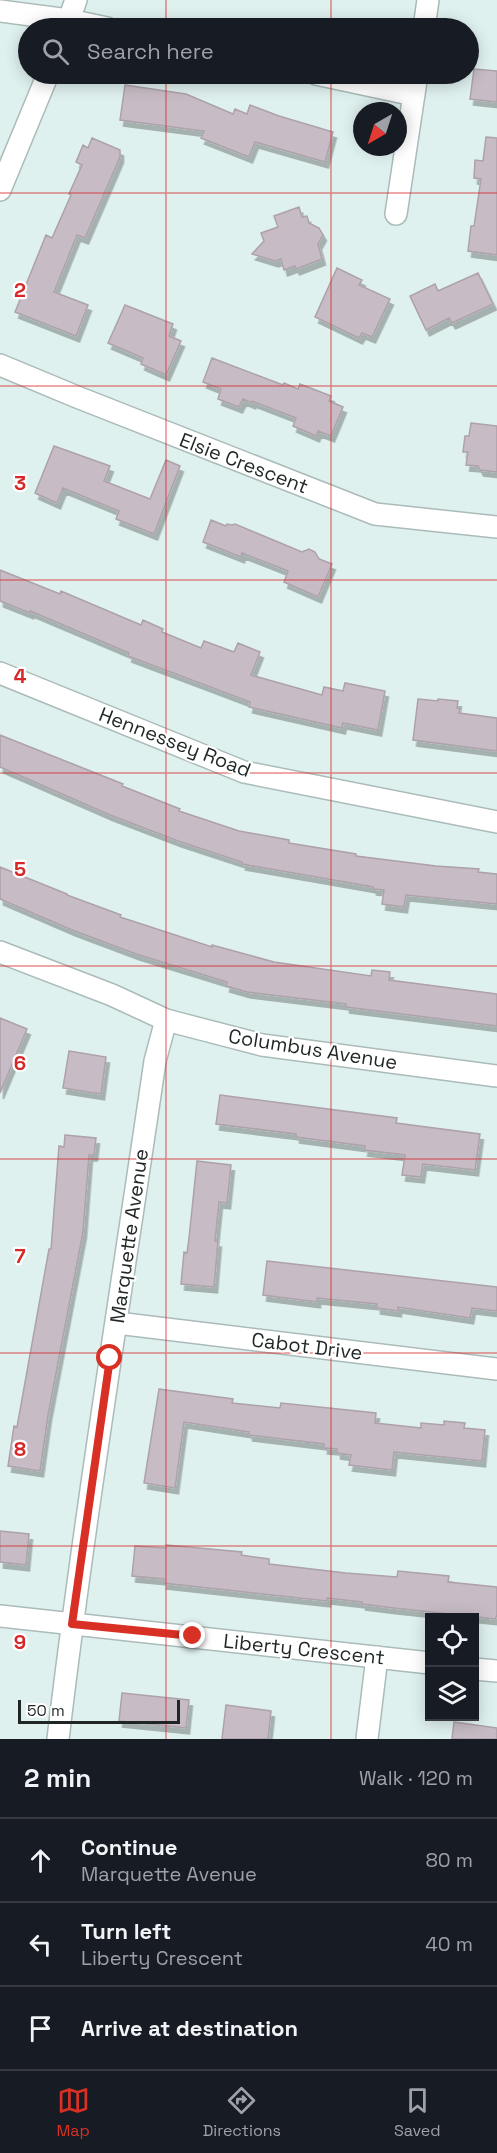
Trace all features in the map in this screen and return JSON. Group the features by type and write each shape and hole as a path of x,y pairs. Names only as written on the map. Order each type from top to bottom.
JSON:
{"street":[{"path":"69,18 76,0"},
{"path":"425,18 428,0"},
{"path":"0,11 36,18"},
{"path":"0,190 44,84"},
{"path":"363,84 414,95"},
{"path":"396,214 416,84"},
{"name":"Elsie Crescent","path":"0,365 375,514 497,527"},
{"name":"Hennessey Road","path":"0,673 243,772 497,822"},
{"name":"Columbus Avenue","path":"0,952 112,995 166,1020 262,1045 497,1076"},
{"name":"Marquette Avenue","path":"58,1739 110,1358 155,1061 166,1020"},
{"name":"Cabot Drive","path":"117,1323 497,1369"},
{"name":"Liberty Crescent","path":"0,1616 425,1663"},
{"path":"367,1739 377,1657"},
{"path":"479,1669 497,1671"}],"building":[{"path":"479,69 497,71 497,102 470,99 472,84 479,84"},
{"path":"125,85 186,94 233,114 235,109 247,114 250,105 333,132 325,162 255,142 249,157 201,138 204,131 120,120"},
{"path":"486,137 497,138 497,255 468,251 481,179 474,178 475,160 483,161"},
{"path":"92,138 120,150 120,157 85,238 77,235 54,292 88,305 76,336 15,312 46,235 52,238 71,195 69,194 82,165 76,162 83,145 88,148"},
{"path":"299,207 302,217 307,216 309,223 319,228 323,235 318,244 322,259 296,269 295,266 284,270 281,259 275,261 252,254 264,241 261,233 278,227 274,216"},
{"path":"337,268 362,280 359,285 390,299 372,337 362,333 359,338 315,317"},
{"path":"478,273 493,304 452,323 449,318 426,330 410,296 435,284 438,291"},
{"path":"125,305 173,324 169,336 181,341 166,375 141,364 143,358 108,343"},
{"path":"212,358 283,385 284,383 298,389 300,384 331,396 329,401 343,407 331,436 318,431 316,436 293,426 296,418 252,401 252,403 243,399 239,407 218,399 221,389 203,382"},
{"path":"471,423 497,426 497,472 466,465 468,452 463,452 465,436 469,436"},
{"path":"54,446 110,466 104,481 150,499 166,460 180,466 154,534 116,519 119,511 63,488 57,503 35,493"},
{"path":"211,520 226,526 235,524 302,552 309,549 315,552 319,559 332,564 318,597 284,582 288,571 242,553 241,557 203,542"},
{"path":"0,570 60,594 61,591 141,625 143,620 163,629 162,632 201,648 204,641 234,652 238,643 260,652 251,675 322,695 324,687 343,691 345,683 385,691 378,730 343,723 342,728 249,707 250,702 128,656 129,653 30,611 30,613 0,601"},
{"path":"418,699 458,701 459,713 497,718 497,751 413,740"},
{"path":"0,735 123,784 122,786 180,809 179,811 239,831 289,840 289,843 356,854 356,856 479,869 478,872 497,874 497,904 406,895 404,907 382,904 384,890 242,864 242,862 110,815 0,767"},
{"path":"0,867 121,915 120,917 212,947 212,945 274,962 371,976 372,970 390,972 389,980 497,994 497,1026 346,1007 346,1004 247,992 226,986 227,982 136,954 0,899"},
{"path":"0,1018 27,1029 0,1093"},
{"path":"69,1051 106,1057 101,1094 63,1088"},
{"path":"220,1095 397,1118 396,1123 480,1134 475,1170 423,1164 421,1177 402,1175 405,1155 364,1150 365,1146 296,1137 296,1134 216,1124"},
{"path":"65,1135 96,1138 94,1155 89,1155 83,1232 48,1415 40,1471 8,1466 49,1249 51,1249 59,1146 64,1147"},
{"path":"197,1161 231,1165 227,1203 219,1202 214,1287 181,1284 184,1252 187,1253 189,1238"},
{"path":"267,1261 497,1287 497,1311 472,1308 470,1318 398,1307 398,1311 377,1308 377,1304 317,1298 317,1302 263,1295"},
{"path":"159,1389 233,1399 232,1403 280,1408 281,1403 376,1413 375,1423 421,1428 421,1423 444,1425 444,1421 465,1423 464,1428 485,1430 482,1461 394,1452 392,1470 349,1465 351,1455 337,1453 337,1449 324,1448 324,1444 249,1435 249,1432 184,1422 175,1488 144,1483"},
{"path":"0,1531 29,1534 26,1565 0,1562"},
{"path":"166,1545 242,1552 241,1555 269,1559 269,1564 346,1573 397,1577 398,1571 449,1576 448,1582 497,1587 497,1615 495,1619 479,1617 479,1613 440,1613 327,1598 327,1601 163,1583 164,1579 132,1576 135,1546 166,1548"},
{"path":"122,1693 189,1700 186,1728 119,1721"},
{"path":"226,1705 271,1711 268,1739 222,1739"},
{"path":"454,1722 497,1728 497,1739 452,1739"}],"route":[{"path":"110,1358 72,1624 193,1636"}]}
